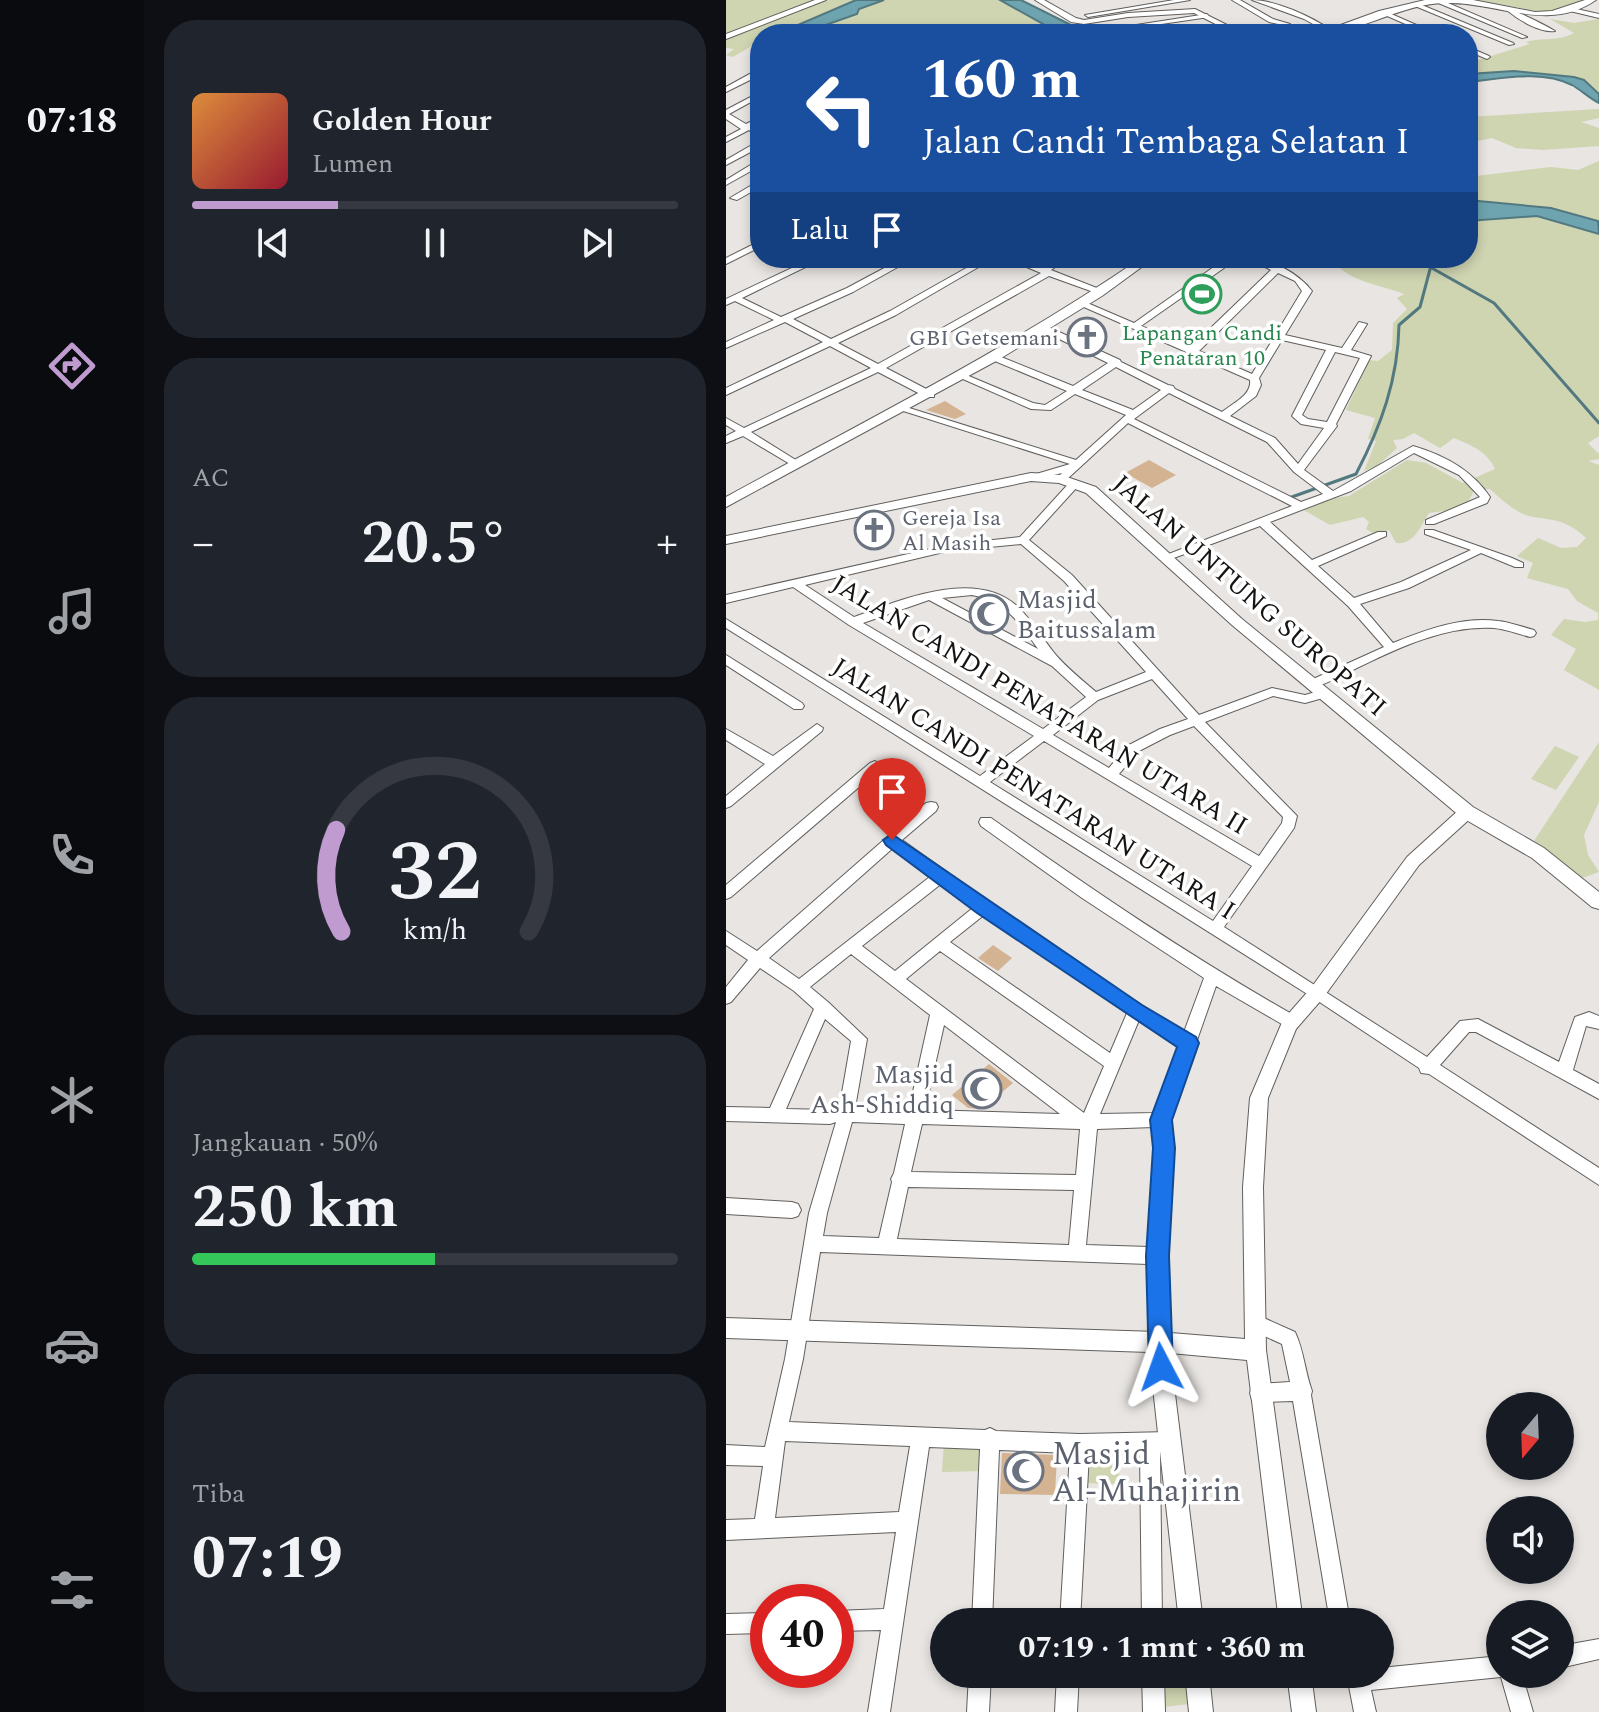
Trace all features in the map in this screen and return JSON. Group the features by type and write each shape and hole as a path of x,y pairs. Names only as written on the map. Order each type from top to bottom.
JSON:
{"main road":[{"path":"1353,24 1438,1 1468,1 1546,15 1572,10 1589,2"},
{"path":"726,503 930,395 1102,292 1134,268"},
{"name":"JALAN UNTUNG SUROPATI","path":"726,540 1031,477 1071,473 1237,622 1467,812 1538,853 1599,902"}],"street":[{"path":"760,24 822,0"},
{"path":"1039,0 1080,22 1191,11 1221,24"},
{"path":"1144,0 1152,6"},
{"path":"1088,15 1187,0"},
{"path":"1235,0 1271,21 1284,21 1291,16"},
{"path":"1251,1 1294,24"},
{"path":"1251,1 1291,16 1306,18 1308,24"},
{"path":"1438,1 1527,36 1456,10"},
{"path":"1589,2 1599,6"},
{"path":"1417,5 1463,24"},
{"path":"1510,10 1520,18 1552,31"},
{"path":"1572,10 1599,16"},
{"path":"1387,14 1411,24"},
{"path":"1150,24 1207,16"},
{"path":"1196,24 1217,22"},
{"path":"726,37 750,28"},
{"path":"1478,30 1511,44"},
{"path":"1478,53 1487,57"},
{"path":"726,90 750,77"},
{"path":"726,140 745,130 743,125 726,116 750,100"},
{"path":"726,163 750,150"},
{"path":"726,183 750,169"},
{"path":"726,170 750,178"},
{"path":"734,198 750,188"},
{"path":"726,261 750,249"},
{"path":"731,300 799,268"},
{"path":"726,345 889,268"},
{"path":"726,392 893,313 972,268"},
{"path":"1038,268 1102,292"},
{"path":"726,440 880,367 1051,268"},
{"path":"1135,326 1218,268"},
{"path":"1224,415 1252,394 1256,385 1254,378 1307,291 1298,279 1270,268"},
{"path":"1193,351 1275,271"},
{"path":"731,300 783,319 832,342 930,395"},
{"path":"1082,304 1254,378"},
{"path":"1345,351 1362,324"},
{"path":"1044,328 1271,440 1298,470 1323,490"},
{"path":"1278,336 1366,356 1332,426 1318,449 1298,470"},
{"path":"1332,348 1297,416 1305,422 1332,426"},
{"path":"993,357 1130,416 1290,500"},
{"path":"961,376 1042,409 1117,362"},
{"path":"1023,540 1071,473 1130,416 1170,388"},
{"path":"902,409 1071,473"},
{"path":"726,421 795,464"},
{"path":"1167,557 1263,522 1290,500 1323,490 1347,489 1416,449 1454,467 1472,480 1485,497 1483,501 1430,527 1477,551"},
{"path":"1263,522 1352,603 1392,649"},
{"path":"1311,565 1382,534"},
{"path":"726,599 948,548 1023,540 1068,578 1198,721 1290,816 1289,824 1215,929"},
{"path":"1352,603 1405,585 1477,551 1488,550 1519,565"},
{"name":"JALAN CANDI PENATARAN UTARA II","path":"796,584 853,622 1260,864"},
{"path":"853,622 931,597 969,592 1002,600 1057,665 1094,697"},
{"path":"931,597 1057,665"},
{"name":"JALAN CANDI PENATARAN UTARA I","path":"726,623 1317,993 1427,1068 1599,1177"},
{"path":"1111,775 1139,744 1272,692 1302,699 1392,649 1476,624 1494,624 1530,633"},
{"path":"726,659 798,706"},
{"path":"981,782 1094,697 1154,673"},
{"path":"726,803 817,728"},
{"path":"726,734 770,766"},
{"path":"726,893 875,766"},
{"path":"726,997 758,959 931,807"},
{"path":"1289,1608 1259,1393 1255,1323 1254,1124 1267,1075 1292,1022 1317,993 1413,861 1467,812"},
{"path":"986,822 1036,861 1212,976 1292,1022"},
{"path":"892,840 983,908 1135,1011 1189,1043"},
{"path":"799,987 941,876"},
{"path":"896,978 983,908"},
{"path":"726,937 799,987 859,1039 838,1116 818,1213 796,1332 794,1359 777,1431 764,1528"},
{"path":"940,943 1113,1064"},
{"path":"850,945 1086,1122"},
{"path":"1152,1608 1150,1487 1160,1442 1157,1256 1164,1148 1161,1120 1212,976"},
{"path":"775,1115 823,1006"},
{"path":"886,1247 939,1011"},
{"path":"1077,1253 1086,1122 1135,1011"},
{"path":"1564,1073 1580,1022 1589,1018 1599,1023"},
{"path":"1427,1068 1471,1024 1599,1092"},
{"path":"726,1114 1086,1122 1161,1120"},
{"path":"899,1179 1083,1183"},
{"path":"726,1206 792,1210"},
{"path":"813,1244 1157,1256"},
{"path":"1255,1323 1289,1338 1303,1391 1318,1507 1337,1608"},
{"path":"726,1328 1158,1342 1256,1350"},
{"path":"1259,1393 1303,1391"},
{"path":"777,1431 1080,1444 1160,1442"},
{"path":"879,1712 905,1522 921,1436"},
{"path":"983,1608 990,1438"},
{"path":"1160,1442 1174,1485 1189,1608"},
{"path":"1071,1608 1080,1444"},
{"path":"726,1455 774,1457"},
{"path":"1150,1487 1174,1485"},
{"path":"726,1530 905,1522"},
{"path":"854,1620 893,1619"},
{"path":"726,1624 750,1623"},
{"path":"1574,1654 1599,1649"},
{"path":"1394,1675 1486,1668"},
{"path":"978,1712 979,1688"},
{"path":"1066,1712 1067,1688"},
{"path":"1153,1688 1154,1712"},
{"path":"1197,1688 1198,1712"},
{"path":"1301,1688 1304,1712"},
{"path":"1360,1688 1365,1712"},
{"path":"1515,1688 1522,1712"}],"green space":[{"path":"726,0 856,0 800,24 750,24 750,47 733,57 726,55 734,49 726,48"},
{"path":"884,0 1000,0 1043,24 828,24 857,14 859,9"},
{"path":"1477,0 1583,0 1551,14"},
{"path":"1550,19 1574,23 1599,19 1599,94 1584,80 1514,71 1478,73 1478,60 1530,44 1526,42 1562,38 1574,33"},
{"path":"1599,109 1599,118 1581,122 1599,128 1599,146 1543,150 1516,148 1492,138 1478,141 1478,116"},
{"path":"1599,161 1599,221 1553,208 1478,200 1478,176 1551,167 1578,170"},
{"path":"1511,216 1546,217 1599,234 1599,436 1588,443 1599,454 1599,459 1588,461 1599,465 1599,690 1564,670 1576,649 1551,635 1564,619 1598,620 1598,613 1577,601 1568,589 1527,578 1533,563 1517,556 1538,538 1561,548 1577,547 1586,538 1573,528 1561,522 1521,513 1490,489 1474,489 1462,506 1429,513 1416,534 1402,543 1396,543 1389,530 1375,534 1366,529 1369,522 1363,517 1330,525 1302,509 1319,500 1349,496 1407,460 1426,463 1463,483 1495,469 1483,454 1467,443 1454,438 1440,448 1414,433 1393,440 1397,448 1377,466 1364,471 1376,441 1368,439 1375,418 1346,410 1369,360 1378,361 1392,350 1393,323 1407,309 1397,298 1404,294 1354,277 1340,268 1478,268 1478,220"},
{"path":"1599,742 1599,802 1584,835 1588,855 1599,872 1579,879 1534,841"},
{"path":"1555,746 1579,757 1556,790 1531,779"},
{"path":"986,1441 985,1471 942,1472 944,1442"},
{"path":"1082,1449 1119,1450 1119,1484 1080,1483"},
{"path":"1161,1688 1188,1688 1190,1704 1163,1707"}],"water":[{"path":"856,0 884,0 828,24 800,24"},
{"path":"1000,0 1021,0 1069,24 1043,24"},
{"path":"1514,71 1574,77 1584,80 1599,94 1599,103 1560,80 1520,76 1478,81 1478,73"},
{"path":"1478,201 1551,208 1598,221 1599,234 1537,216 1478,220"}],"building":[{"path":"945,401 966,414 955,419 926,410"},
{"path":"1149,460 1176,475 1152,488 1125,473"},
{"name":"Gereja Isa Al Masih","path":"880,519 887,538 868,542 861,523"},
{"name":"Masjid Baitussalam","path":"986,602 1006,615 996,623 974,612"},
{"path":"993,945 1012,958 998,971 978,958"},
{"name":"Masjid Ash-Shiddiq","path":"989,1064 1013,1083 982,1109 968,1108 952,1095"},
{"name":"Masjid Al-Muhajirin","path":"1002,1453 1057,1455 1055,1495 1000,1494"}],"waterway":[{"path":"1289,498 1356,474 1373,438 1392,384 1399,325 1420,307 1430,268"},
{"path":"1432,268 1494,303 1599,423"}],"place":[{"name":"Lapangan Candi Penataran 10","path":"1202,294"},
{"name":"GBI Getsemani","path":"1087,337"},
{"name":"Gereja Isa Al Masih","path":"874,530"},
{"name":"Masjid Baitussalam","path":"989,614"},
{"name":"Masjid Ash-Shiddiq","path":"982,1089"},
{"name":"Masjid Al-Muhajirin","path":"1024,1471"}],"route":[{"path":"892,840 983,908 1135,1011 1189,1043 1161,1120 1164,1148 1157,1256 1161,1367"}]}
